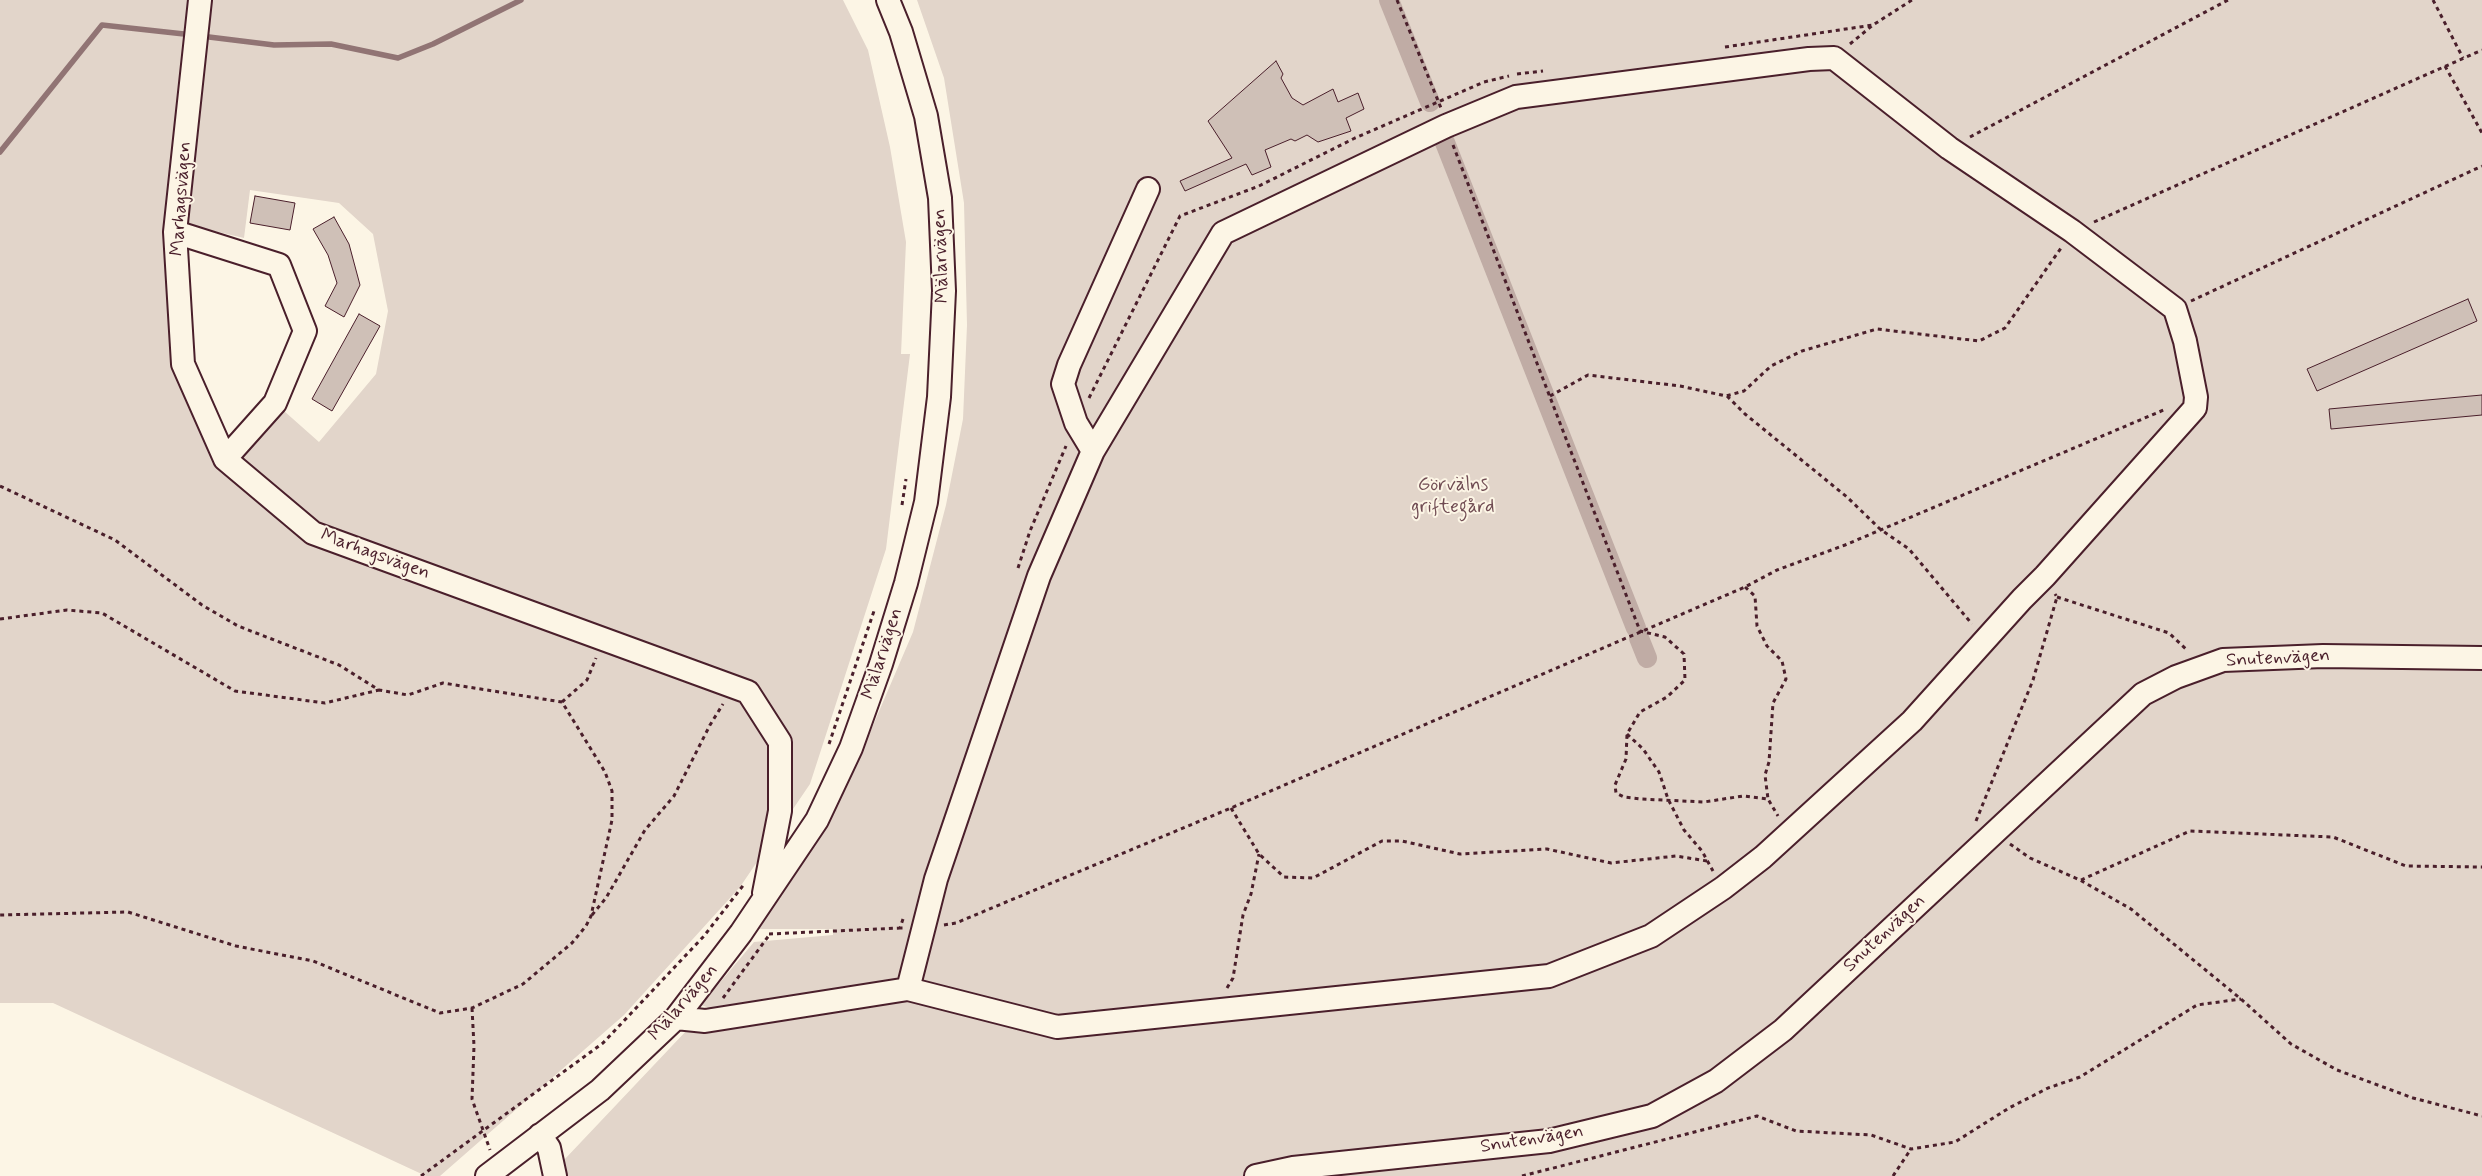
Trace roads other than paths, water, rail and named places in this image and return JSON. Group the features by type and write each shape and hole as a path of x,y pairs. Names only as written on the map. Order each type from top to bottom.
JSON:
{"street":[{"name":"Marhagsvägen","path":"200,0 175,232 182,364 225,459 313,533 748,692 780,742 780,811 762,903"},
{"name":"Mälarvägen","path":"492,1173 600,1090 676,1018 741,933 817,820 851,748 882,664 906,583 926,502 939,398 944,291 940,198 926,116 901,32 888,0"},
{"path":"676,1018 705,1021 908,989 1057,1027 1549,976 1651,936 1723,888 1763,857 1912,721 2195,408 2196,397 2185,341 2175,309 2072,231 1949,148 1834,58 1809,59 1516,96 1446,126 1223,233 1093,451 1039,576 936,878 908,989"},
{"path":"1093,451 1076,423 1064,384 1069,365 1148,189"},
{"path":"175,232 279,265 305,331 275,403 225,459"},
{"name":"Snutenvägen","path":"1256,1176 1293,1168 1549,1141 1652,1116 1716,1081 1783,1030 1984,830 2143,694 2176,677 2223,660 2323,656 2482,658"},
{"path":"540,1135 549,1148 555,1176"}],"waterway":[{"path":"209,37 274,45 331,44 398,58 433,44 521,0"},
{"path":"1389,0 1430,102"},
{"path":"0,152 102,25 184,34"},
{"path":"1444,140 1636,628"},
{"path":"1639,638 1647,658"}],"park label":[{"name":"Görvälns griftegård","path":"1453,497"}]}
